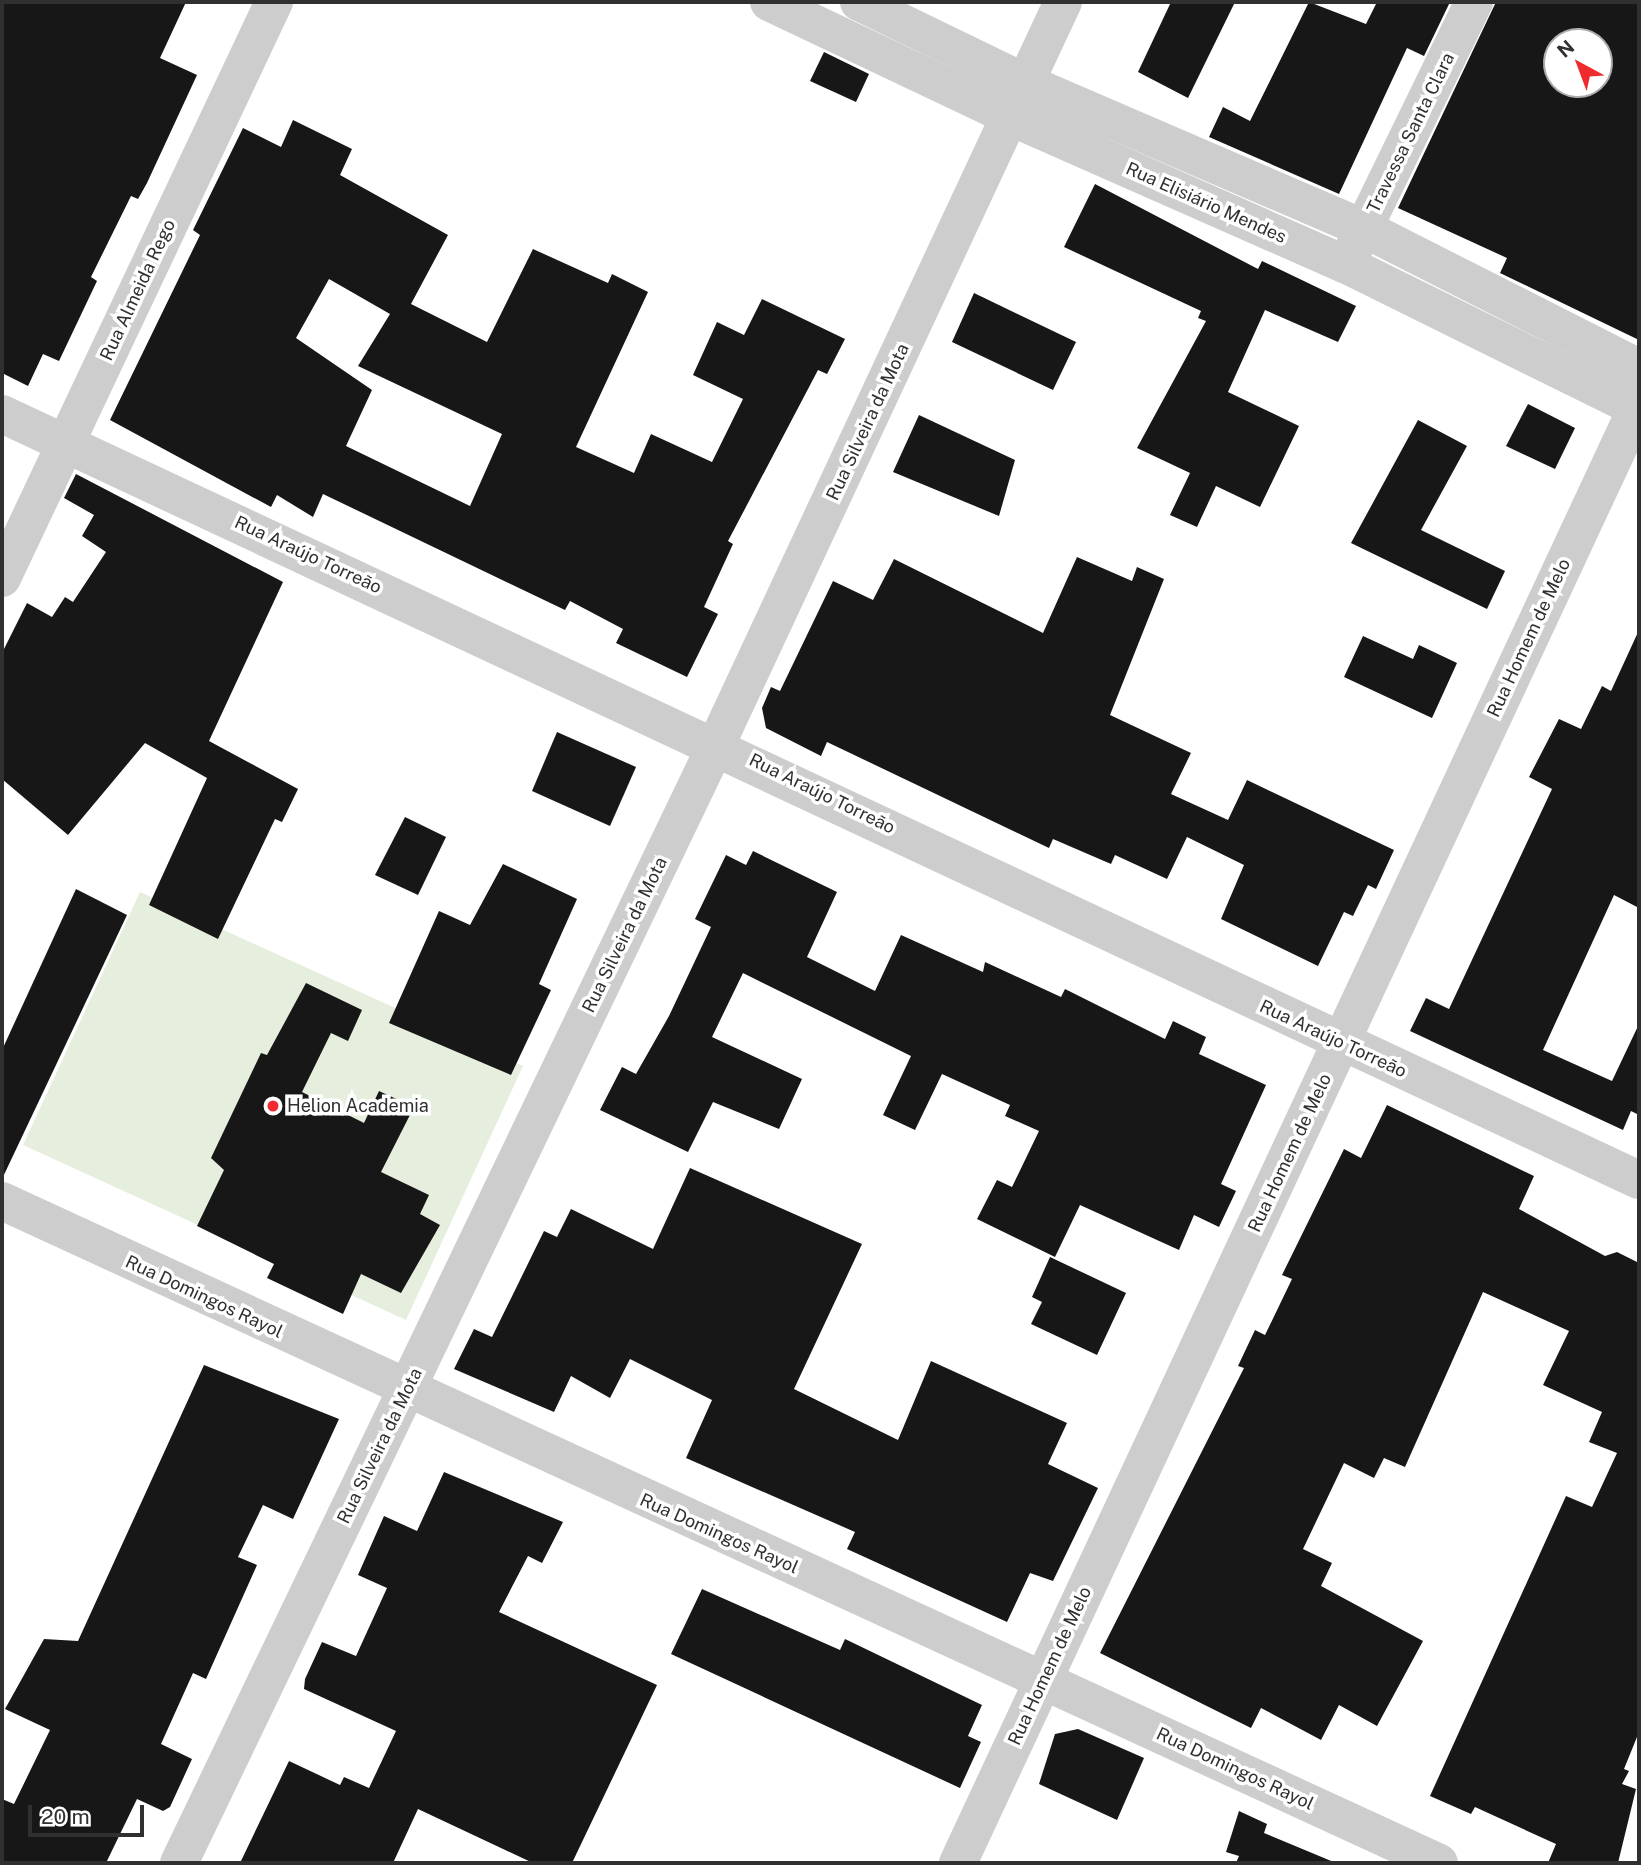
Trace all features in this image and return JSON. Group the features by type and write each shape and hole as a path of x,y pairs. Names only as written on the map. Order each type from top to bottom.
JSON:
{"street":[{"name":"Rua Almeida Rego","path":"2,578 274,2"},
{"name":"Rua Elisiário Mendes","path":"769,2 1011,117 1345,264 1638,407"},
{"path":"859,2 1026,83 1365,229 1639,368"},
{"name":"Rua Silveira da Mota","path":"179,1863 717,743 1063,2"},
{"name":"Travessa Santa Clara","path":"1345,264 1365,229 1475,2"},
{"name":"Rua Homem de Melo","path":"958,1863 1638,407"},
{"name":"Rua Araújo Torreão","path":"2,414 717,743 1341,1043 1639,1180"},
{"name":"Rua Domingos Rayol","path":"2,1201 406,1392 1044,1680 1434,1862"}],"green space":[{"name":"Helion Academia","path":"140,892 523,1066 406,1320 23,1145"}],"building":[{"path":"2,2 186,2 160,58 197,75 147,183 138,199 131,196 91,277 97,281 59,361 43,354 28,386 2,373"},
{"path":"1171,2 1235,2 1188,98 1138,72"},
{"path":"1309,2 1366,24 1377,2 1450,2 1424,56 1407,48 1339,194 1209,137 1223,107 1250,121"},
{"path":"1496,2 1639,2 1639,340 1500,273 1507,258 1398,208"},
{"path":"824,52 869,74 856,102 810,81"},
{"path":"293,120 352,149 340,175 448,235 411,304 487,342 533,249 608,283 612,274 648,292 576,447 634,473 651,434 712,462 743,399 693,375 717,322 744,335 762,299 845,339 827,374 818,370 728,541 733,544 704,607 718,614 687,677 616,643 623,629 570,601 565,610 323,494 313,517 277,495 271,507 110,420 200,235 193,230 243,128 281,147","holes":["329,279 390,314 358,366 502,434 470,506 346,446 372,390 296,338"]},
{"path":"1095,184 1258,269 1262,261 1356,306 1338,342 1265,310 1228,392 1299,426 1260,507 1216,486 1197,527 1170,515 1190,473 1137,448 1206,321 1198,318 1201,311 1064,247"},
{"path":"974,293 1076,342 1053,390 952,342"},
{"path":"1528,404 1575,428 1555,469 1506,446"},
{"path":"919,415 1015,460 999,516 893,472"},
{"path":"1418,420 1467,446 1421,530 1505,571 1487,609 1351,543"},
{"path":"76,474 283,582 209,741 298,789 282,822 275,819 218,939 149,905 207,778 145,743 68,835 2,779 2,653 27,603 52,617 65,597 73,602 106,552 82,536 94,515 64,498"},
{"path":"1077,557 1132,581 1137,567 1164,579 1110,715 1191,753 1171,794 1228,820 1247,780 1394,850 1376,889 1368,885 1353,916 1344,912 1318,966 1221,919 1244,865 1187,837 1167,879 1115,855 1111,864 1053,839 1049,848 827,742 821,756 766,728 762,708 771,687 780,691 833,581 873,600 894,559 1043,633"},
{"path":"1639,630 1639,908 1614,895 1543,1050 1612,1081 1639,1024 1639,1115 1631,1111 1623,1130 1410,1031 1426,998 1449,1009 1552,789 1529,777 1559,719 1581,729 1602,686 1611,691"},
{"path":"1363,636 1413,659 1419,645 1457,663 1432,718 1344,677"},
{"path":"557,732 636,767 610,826 532,791"},
{"path":"405,817 446,837 418,895 375,875"},
{"path":"753,851 837,892 807,957 875,991 901,935 983,972 985,962 1061,997 1065,989 1165,1039 1173,1021 1206,1037 1199,1054 1266,1085 1221,1184 1236,1191 1219,1227 1194,1215 1179,1250 1080,1205 1055,1257 977,1219 997,1180 1012,1187 1039,1131 1005,1116 1010,1105 942,1074 915,1130 883,1115 911,1056 743,973 712,1037 802,1079 779,1129 713,1102 688,1152 600,1110 622,1067 636,1074 669,1016 711,927 695,919 726,855 746,865"},
{"path":"503,864 577,899 539,984 551,990 511,1075 389,1023 439,911 470,925"},
{"path":"76,889 127,915 2,1179 2,1050"},
{"path":"306,983 362,1010 348,1041 331,1033 302,1092 364,1123 379,1091 414,1107 381,1172 429,1195 420,1214 440,1225 401,1293 361,1274 343,1314 267,1278 274,1264 197,1226 224,1170 211,1158 261,1053 267,1055"},
{"path":"1387,1105 1534,1176 1519,1209 1605,1256 1617,1252 1639,1263 1639,1732 1624,1769 1629,1771 1622,1784 1636,1789 1618,1863 1548,1863 1556,1844 1475,1807 1471,1814 1430,1796 1566,1496 1592,1507 1617,1453 1589,1442 1602,1412 1543,1385 1569,1331 1483,1292 1405,1467 1384,1458 1374,1478 1344,1463 1303,1549 1332,1563 1321,1586 1423,1641 1377,1726 1339,1705 1321,1740 1261,1708 1251,1728 1100,1653 1244,1368 1238,1366 1255,1330 1265,1335 1292,1279 1282,1275 1344,1149 1361,1158"},
{"path":"690,1168 862,1244 794,1389 898,1440 931,1361 1067,1423 1048,1464 1098,1488 1053,1581 1030,1573 1007,1622 847,1549 855,1532 686,1458 712,1400 630,1359 610,1398 571,1376 554,1412 454,1369 474,1329 492,1337 544,1231 557,1237 571,1209 653,1249"},
{"path":"1050,1257 1126,1293 1097,1355 1031,1324 1042,1302 1032,1297"},
{"path":"204,1365 339,1419 293,1519 263,1505 238,1557 257,1565 206,1679 193,1673 161,1744 192,1759 170,1807 163,1811 137,1799 106,1863 2,1863 2,1799 14,1804 50,1730 5,1709 44,1639 78,1641"},
{"path":"444,1472 563,1522 542,1563 528,1556 499,1612 657,1685 572,1863 533,1863 418,1809 393,1863 240,1863 289,1761 340,1785 344,1777 369,1788 396,1731 304,1689 305,1679 322,1642 356,1656 387,1588 358,1575 384,1516 417,1531"},
{"path":"702,1589 840,1650 845,1639 982,1705 968,1736 981,1742 960,1788 671,1654"},
{"path":"1078,1729 1144,1758 1117,1820 1039,1784 1055,1734"},
{"path":"1239,1811 1267,1824 1264,1833 1336,1863 1236,1863 1239,1856 1226,1852"}],"place":[{"name":"Helion Academia","path":"273,1106"}]}
